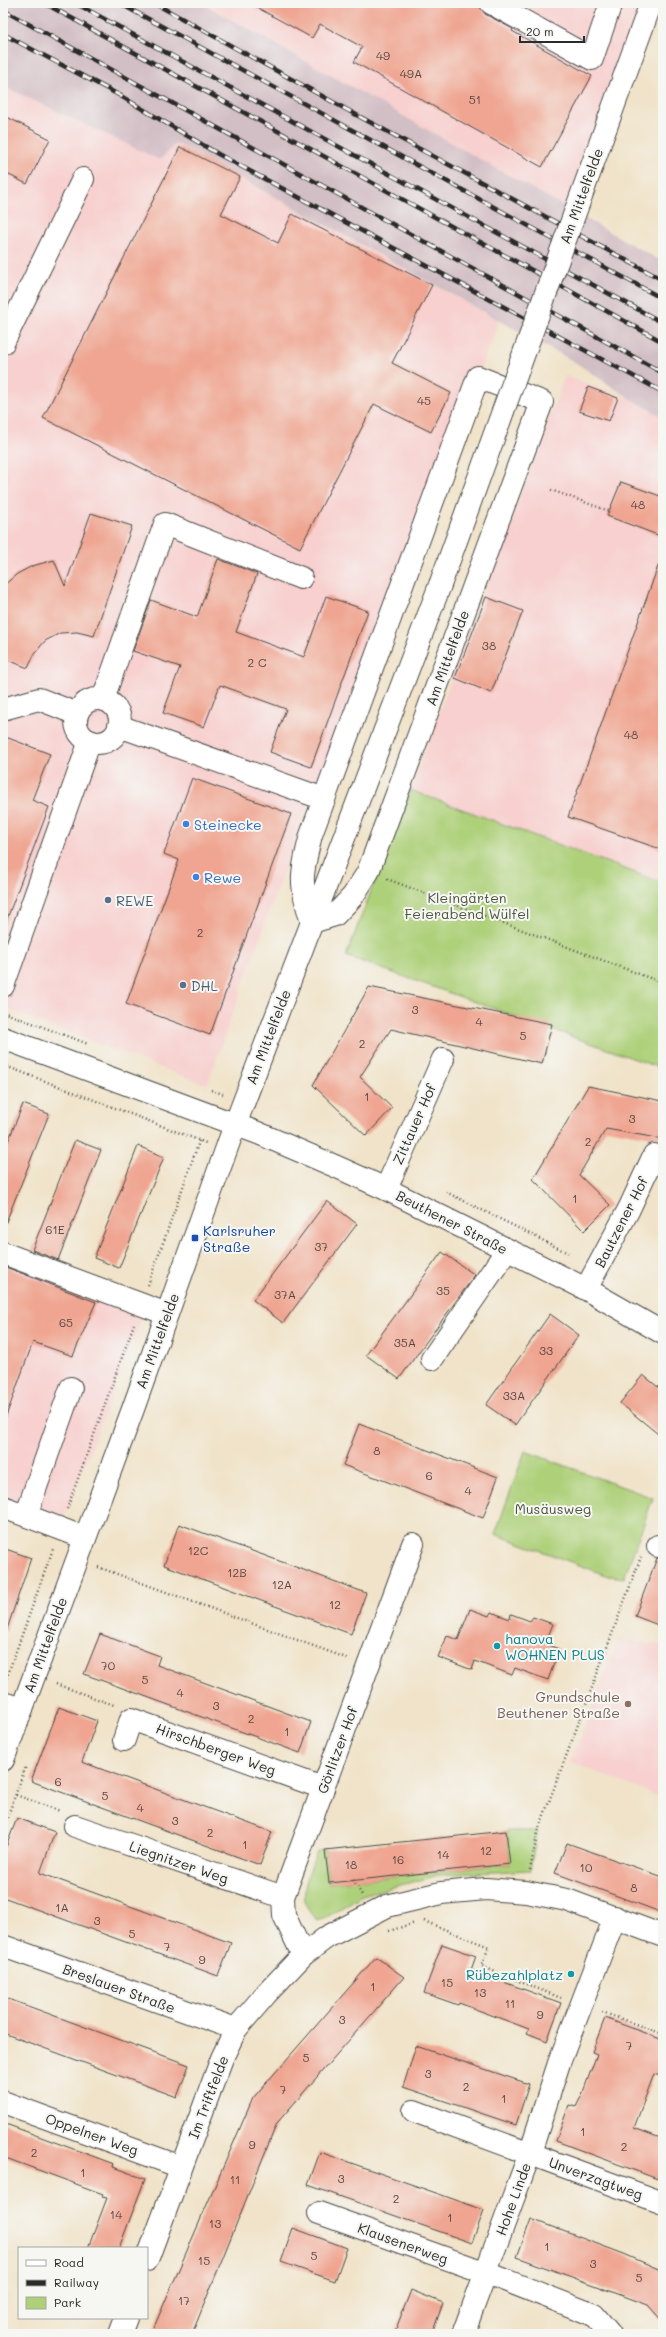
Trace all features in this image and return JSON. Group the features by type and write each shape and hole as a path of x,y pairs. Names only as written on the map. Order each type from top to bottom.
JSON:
{"street":[{"path":"491,3 592,59 611,3"},
{"name":"Am Mittelfelde","path":"3,1760 12,1706 85,1538 235,1125 440,585 651,3"},
{"path":"3,343 83,179"},
{"name":"Am Mittelfelde","path":"478,377 542,402 368,872 353,896 335,915 312,922 302,893 302,869 324,799 478,377"},
{"path":"103,699 165,524 301,578"},
{"path":"3,709 39,699 77,714"},
{"path":"103,699 115,706 120,719 119,726 117,732 106,741 90,741 80,733 76,720 77,714 84,703 90,700 103,699"},
{"path":"119,726 324,799"},
{"path":"3,986 90,741"},
{"path":"3,1038 235,1125"},
{"name":"Zittauer Hof","path":"386,1189 443,1059"},
{"name":"Beuthener Straße","path":"235,1125 258,1133 386,1189 586,1290 663,1333"},
{"name":"Bautzener Hof","path":"586,1290 629,1209 654,1155"},
{"path":"432,1359 507,1250"},
{"path":"3,1254 167,1314"},
{"path":"26,1515 71,1388"},
{"path":"3,1507 85,1538"},
{"name":"Görlitzer Hof","path":"303,1955 284,1915 283,1897 413,1544"},
{"path":"124,1740 131,1718"},
{"name":"Hirschberger Weg","path":"131,1718 323,1788"},
{"name":"Liegnitzer Weg","path":"75,1826 283,1897"},
{"path":"303,1955 327,1937 387,1906 441,1893 486,1889 526,1892 566,1900 663,1936"},
{"name":"Hohe Linde","path":"463,2334 530,2153 559,2063 615,1917"},
{"name":"Breslauer Straße","path":"3,1946 236,2029"},
{"name":"Im Triftfelde","path":"148,2257 222,2058 236,2029 303,1955"},
{"name":"Oppelner Weg","path":"3,2102 182,2167"},
{"name":"Unverzagtweg","path":"414,2111 663,2203"},
{"name":"Klausenerweg","path":"319,2213 486,2273 594,2315 610,2334"},
{"path":"120,2334 126,2319"}],"path":[{"path":"551,490 609,511"},
{"path":"368,872 663,983"},
{"path":"3,1065 200,1140 3,1688"},
{"path":"526,1892 538,1831 639,1560 647,1550 660,1546"},
{"path":"98,1568 368,1666"},
{"path":"56,1684 122,1708 131,1718"},
{"path":"16,1795 72,1815 75,1826"},
{"path":"383,1933 425,1921 489,1947 481,1966 582,2006 663,2034"}],"shaded area":[{"path":"3,3 202,3 663,262 663,417 631,399 573,361 176,143 160,160 3,86"},
{"path":"202,3 651,3 574,214"},
{"path":"3,86 160,160 176,143 499,321 304,815 207,1085 3,1008"},
{"path":"565,376 631,399 663,417 663,883 410,790"},
{"path":"3,1261 142,1318 63,1520 3,1500"},
{"name":"Grundschule Beuthener Straße","path":"619,1639 663,1645 663,1798 570,1762"}],"green space":[{"name":"Kleingärten Feierabend Wülfel","path":"410,790 663,883 663,1069 346,956"},
{"name":"Musäusweg","path":"525,1451 653,1498 624,1578 609,1576 495,1534"},
{"path":"506,1831 538,1831 530,1870 439,1875 362,1895 327,1917 318,1920 310,1913 306,1905 305,1888 307,1878 317,1851 325,1850 329,1883 510,1864"}],"building":[{"path":"249,3 479,3 485,14 592,76 542,167 354,62 362,47 320,24 312,38"},
{"path":"3,115 50,139 27,184 3,172"},
{"path":"180,147 240,177 221,214 278,243 292,214 432,285 392,363 451,393 431,432 374,404 300,548 43,418"},
{"path":"588,387 618,398 609,421 579,411"},
{"path":"621,482 663,497 663,537 607,516"},
{"path":"91,513 132,526 94,636 77,632 60,633 45,641 35,653 28,668 3,658 3,586 17,574 32,566 54,560 65,586"},
{"path":"661,558 663,559 663,850 568,817"},
{"path":"218,559 257,574 236,632 304,657 326,596 368,611 311,767 270,752 286,709 220,685 204,727 163,713 180,667 133,651 151,600 197,617"},
{"path":"486,597 523,611 491,693 455,678"},
{"path":"3,736 50,754 32,800 49,807 5,924 3,923"},
{"path":"192,778 291,814 210,1035 126,1004 179,860 164,854"},
{"path":"369,987 552,1024 542,1064 391,1029 360,1077 392,1108 366,1136 313,1085"},
{"path":"588,1086 663,1101 663,1139 606,1129 579,1175 610,1205 584,1231 533,1179"},
{"path":"23,1104 49,1114 4,1227 3,1154"},
{"path":"75,1140 101,1150 58,1260 32,1250"},
{"path":"138,1146 164,1157 119,1268 94,1258"},
{"path":"327,1201 357,1224 283,1323 253,1300"},
{"path":"442,1252 475,1275 399,1379 366,1355"},
{"path":"3,1266 96,1302 73,1356 33,1342 5,1419 3,1419"},
{"path":"550,1314 579,1335 515,1425 486,1405"},
{"path":"643,1375 663,1391 663,1438 620,1403"},
{"path":"359,1424 498,1477 483,1518 343,1465"},
{"path":"179,1524 366,1593 351,1634 164,1565"},
{"path":"3,1548 31,1558 6,1632 3,1631"},
{"path":"657,1558 663,1558 663,1627 635,1616"},
{"name":"hanova WOHNEN PLUS","path":"470,1609 489,1616 491,1612 510,1619 511,1614 530,1621 533,1617 553,1624 545,1644 559,1649 548,1680 515,1668 512,1675 475,1661 472,1670 438,1657 447,1636 458,1640"},
{"path":"100,1634 160,1656 157,1665 311,1722 300,1753 84,1674"},
{"path":"59,1707 97,1721 82,1762 272,1832 260,1865 31,1781"},
{"path":"17,1818 55,1832 40,1873 231,1943 218,1976 3,1897 3,1855"},
{"path":"506,1831 510,1864 329,1883 325,1850"},
{"path":"567,1843 663,1877 663,1913 555,1873"},
{"path":"442,1944 476,1956 471,1970 561,2003 547,2041 527,2033 529,2029 459,2003 458,2005 424,1993"},
{"path":"376,1957 404,1977 277,2123 192,2334 151,2334 253,2098"},
{"path":"3,1997 189,2065 177,2097 3,2033"},
{"path":"605,2018 663,2040 663,2077 654,2074 634,2128 663,2139 663,2181 556,2141 569,2105 576,2107 583,2092 597,2054 592,2052"},
{"path":"416,2046 529,2084 516,2125 403,2087"},
{"path":"3,2123 114,2164 113,2167 145,2179 119,2247 88,2247 107,2198 102,2197 103,2194 3,2157"},
{"path":"320,2152 484,2210 472,2243 308,2185"},
{"path":"531,2219 624,2254 663,2271 663,2322 648,2305 517,2257"},
{"path":"293,2228 347,2248 335,2281 281,2262"},
{"path":"411,2290 443,2303 432,2334 394,2334"}],"railway":[{"path":"44,3 663,342"},
{"path":"75,3 663,323"},
{"path":"119,3 663,299"},
{"path":"154,3 351,112 663,280"},
{"path":"3,10 663,373"},
{"path":"3,34 119,95 218,154 663,392"}],"place":[{"name":"Steinecke","path":"186,824"},
{"name":"Rewe","path":"196,877"},
{"name":"REWE","path":"108,900"},
{"name":"DHL","path":"183,985"},
{"name":"Karlsruher Straße","path":"195,1238"},
{"name":"hanova WOHNEN PLUS","path":"497,1646"},
{"name":"Grundschule Beuthener Straße","path":"628,1704"},
{"name":"Rübezahlplatz","path":"571,1974"}]}
